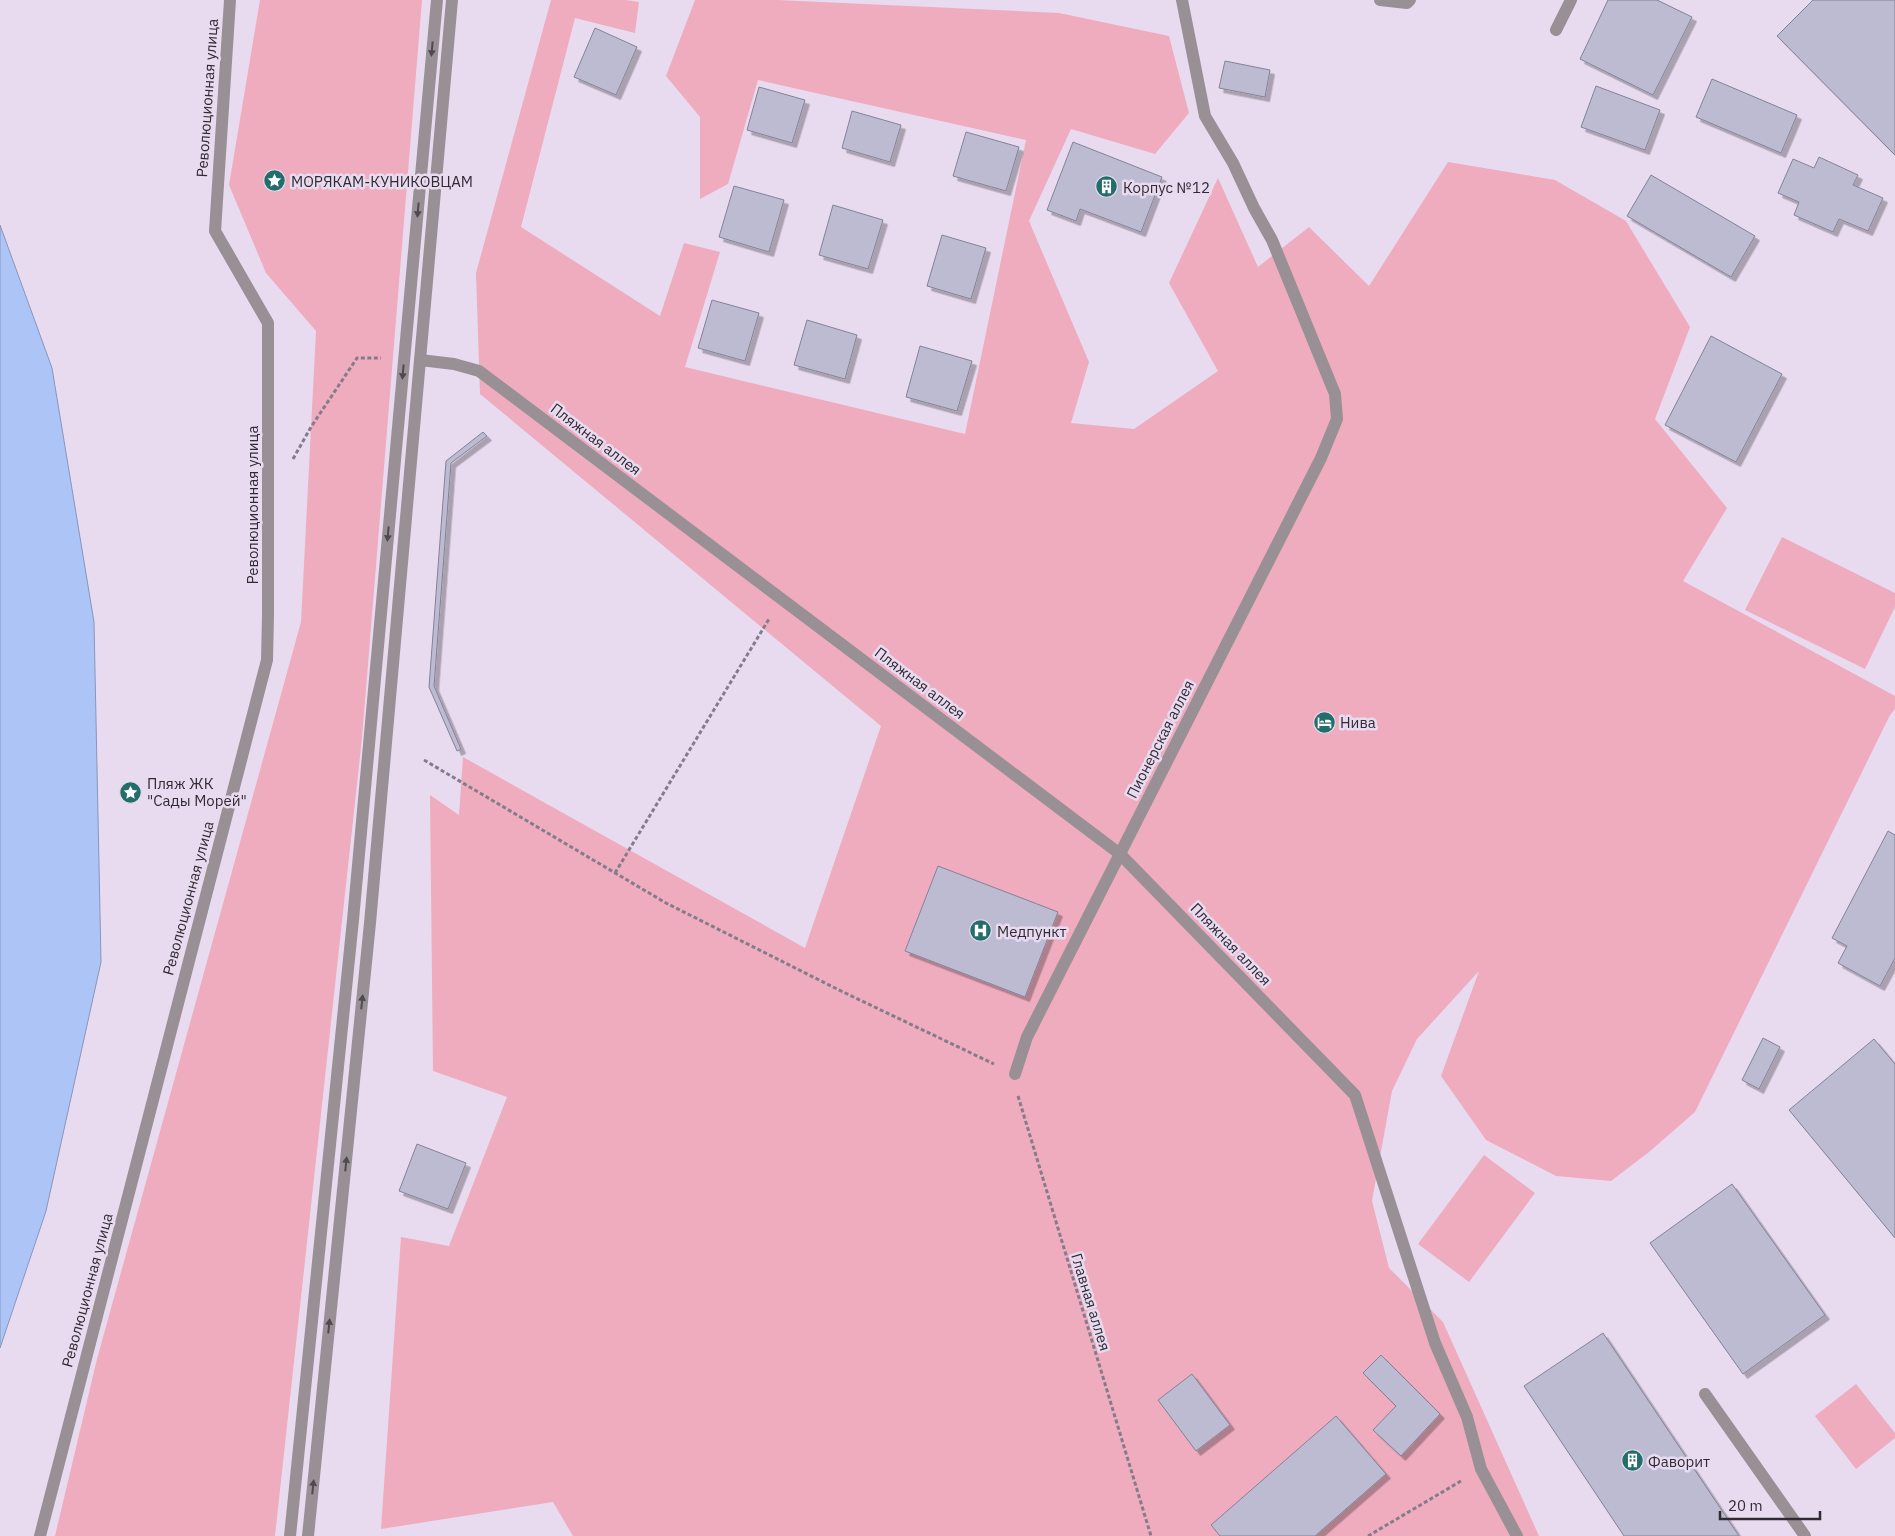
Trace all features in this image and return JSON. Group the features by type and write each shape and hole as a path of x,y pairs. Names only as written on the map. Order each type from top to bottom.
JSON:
{"street":[{"name":"Революционная улица","path":"40,1536 267,660 268,324 215,231 230,0"},
{"path":"290,1536 354,910 437,0"},
{"path":"308,1536 370,923 452,0"},
{"name":"Пионерская аллея","path":"1015,1074 1027,1037 1316,467 1337,419 1335,394 1272,240 1254,208 1233,163 1205,116 1182,0"},
{"path":"1380,0 1407,3 1410,0"},
{"path":"1556,30 1570,0"},
{"name":"Пляжная аллея","path":"420,360 454,364 479,370 1120,854 1355,1095 1435,1343 1468,1417 1481,1469"},
{"path":"1705,1394 1805,1536"},
{"path":"1481,1469 1517,1536"}],"path":[{"path":"288,467 311,427 357,358 404,359"},
{"path":"615,873 781,599"},
{"path":"424,760 666,902 841,991 1015,1074"},
{"name":"Главная аллея","path":"1015,1074 1018,1103 1150,1536"},
{"path":"1368,1536 1481,1469"}],"shaded area":[{"path":"260,0 422,0 362,738 275,1536 55,1536 97,1359 301,622 316,331 266,273 229,185"},
{"path":"551,0 626,0 639,2 635,33 575,18 521,227 660,316 684,243 720,252 685,367 965,434 1026,140 758,80 728,184 700,199 700,117 666,76 695,0 777,0 1059,13 1169,36 1189,113 1155,154 1071,129 1029,221 1089,362 1071,423 1134,429 1218,371 1169,283 1218,178 1258,267 1309,227 1369,286 1448,162 1555,180 1626,221 1690,327 1655,419 1727,508 1683,581 1895,696 1895,709 1890,715 1695,1112 1649,1152 1611,1181 1556,1176 1486,1140 1441,1076 1479,971 1417,1039 1392,1091 1372,1201 1389,1268 1443,1322 1539,1536 573,1536 553,1502 381,1529 401,1237 449,1246 507,1097 433,1071 430,795 459,815 463,757 805,948 881,726 480,394 476,273"},
{"path":"1782,537 1895,593 1895,607 1865,669 1745,610"},
{"path":"1484,1155 1535,1193 1469,1282 1418,1244"},
{"path":"1856,1384 1895,1433 1895,1438 1856,1469 1815,1416"}],"water":[{"path":"0,225 52,368 94,622 101,962 46,1211 0,1348"}],"building":[{"path":"1608,0 1657,0 1692,17 1653,95 1580,59"},
{"path":"1813,0 1895,0 1895,155 1777,36"},
{"path":"595,28 637,47 616,95 574,77"},
{"path":"1225,61 1270,70 1265,97 1219,88"},
{"path":"1712,79 1797,115 1781,153 1696,117"},
{"path":"1596,86 1660,110 1645,150 1581,127"},
{"path":"759,87 805,100 792,143 747,130"},
{"path":"852,111 901,125 890,162 842,148"},
{"path":"966,132 1019,147 1006,191 953,176"},
{"name":"Корпус №12","path":"1073,142 1162,177 1141,232 1080,209 1076,221 1047,210"},
{"path":"1819,157 1858,175 1853,185 1883,198 1868,231 1839,219 1833,232 1794,215 1799,202 1778,193 1793,159 1814,168"},
{"path":"1651,175 1755,236 1731,277 1627,216"},
{"path":"734,186 784,200 769,252 719,237"},
{"path":"833,205 883,220 868,269 819,255"},
{"path":"942,235 986,248 971,299 927,286"},
{"path":"712,300 759,313 745,361 698,348"},
{"path":"807,320 857,335 845,379 794,365"},
{"path":"1711,336 1782,374 1736,462 1665,425"},
{"path":"920,346 972,361 957,411 906,397"},
{"path":"483,432 487,436 451,463 434,686 461,749 457,751 429,687 446,461"},
{"path":"1888,831 1895,835 1895,958 1880,986 1838,963 1847,946 1832,938"},
{"name":"Медпункт","path":"938,866 1058,912 1025,997 905,951"},
{"path":"1763,1038 1780,1047 1759,1089 1742,1080"},
{"path":"1874,1039 1895,1064 1895,1238 1789,1110"},
{"path":"417,1144 466,1163 448,1209 399,1191"},
{"path":"1732,1184 1825,1315 1743,1374 1650,1243"},
{"name":"Фаворит","path":"1603,1333 1739,1536 1624,1536 1524,1386"},
{"path":"1381,1355 1440,1414 1401,1456 1373,1430 1396,1406 1363,1373"},
{"path":"1192,1374 1230,1425 1196,1451 1158,1400"},
{"path":"1336,1416 1386,1474 1315,1536 1220,1536 1211,1525"}],"place":[{"name":"МОРЯКАМ-КУНИКОВЦАМ","path":"275,181"},
{"name":"Корпус №12","path":"1107,187"},
{"name":"Нива","path":"1324,722"},
{"name":"Пляж ЖК \"Сады Морей\"","path":"131,792"},
{"name":"Медпункт","path":"981,931"},
{"name":"Фаворит","path":"1632,1461"}]}
